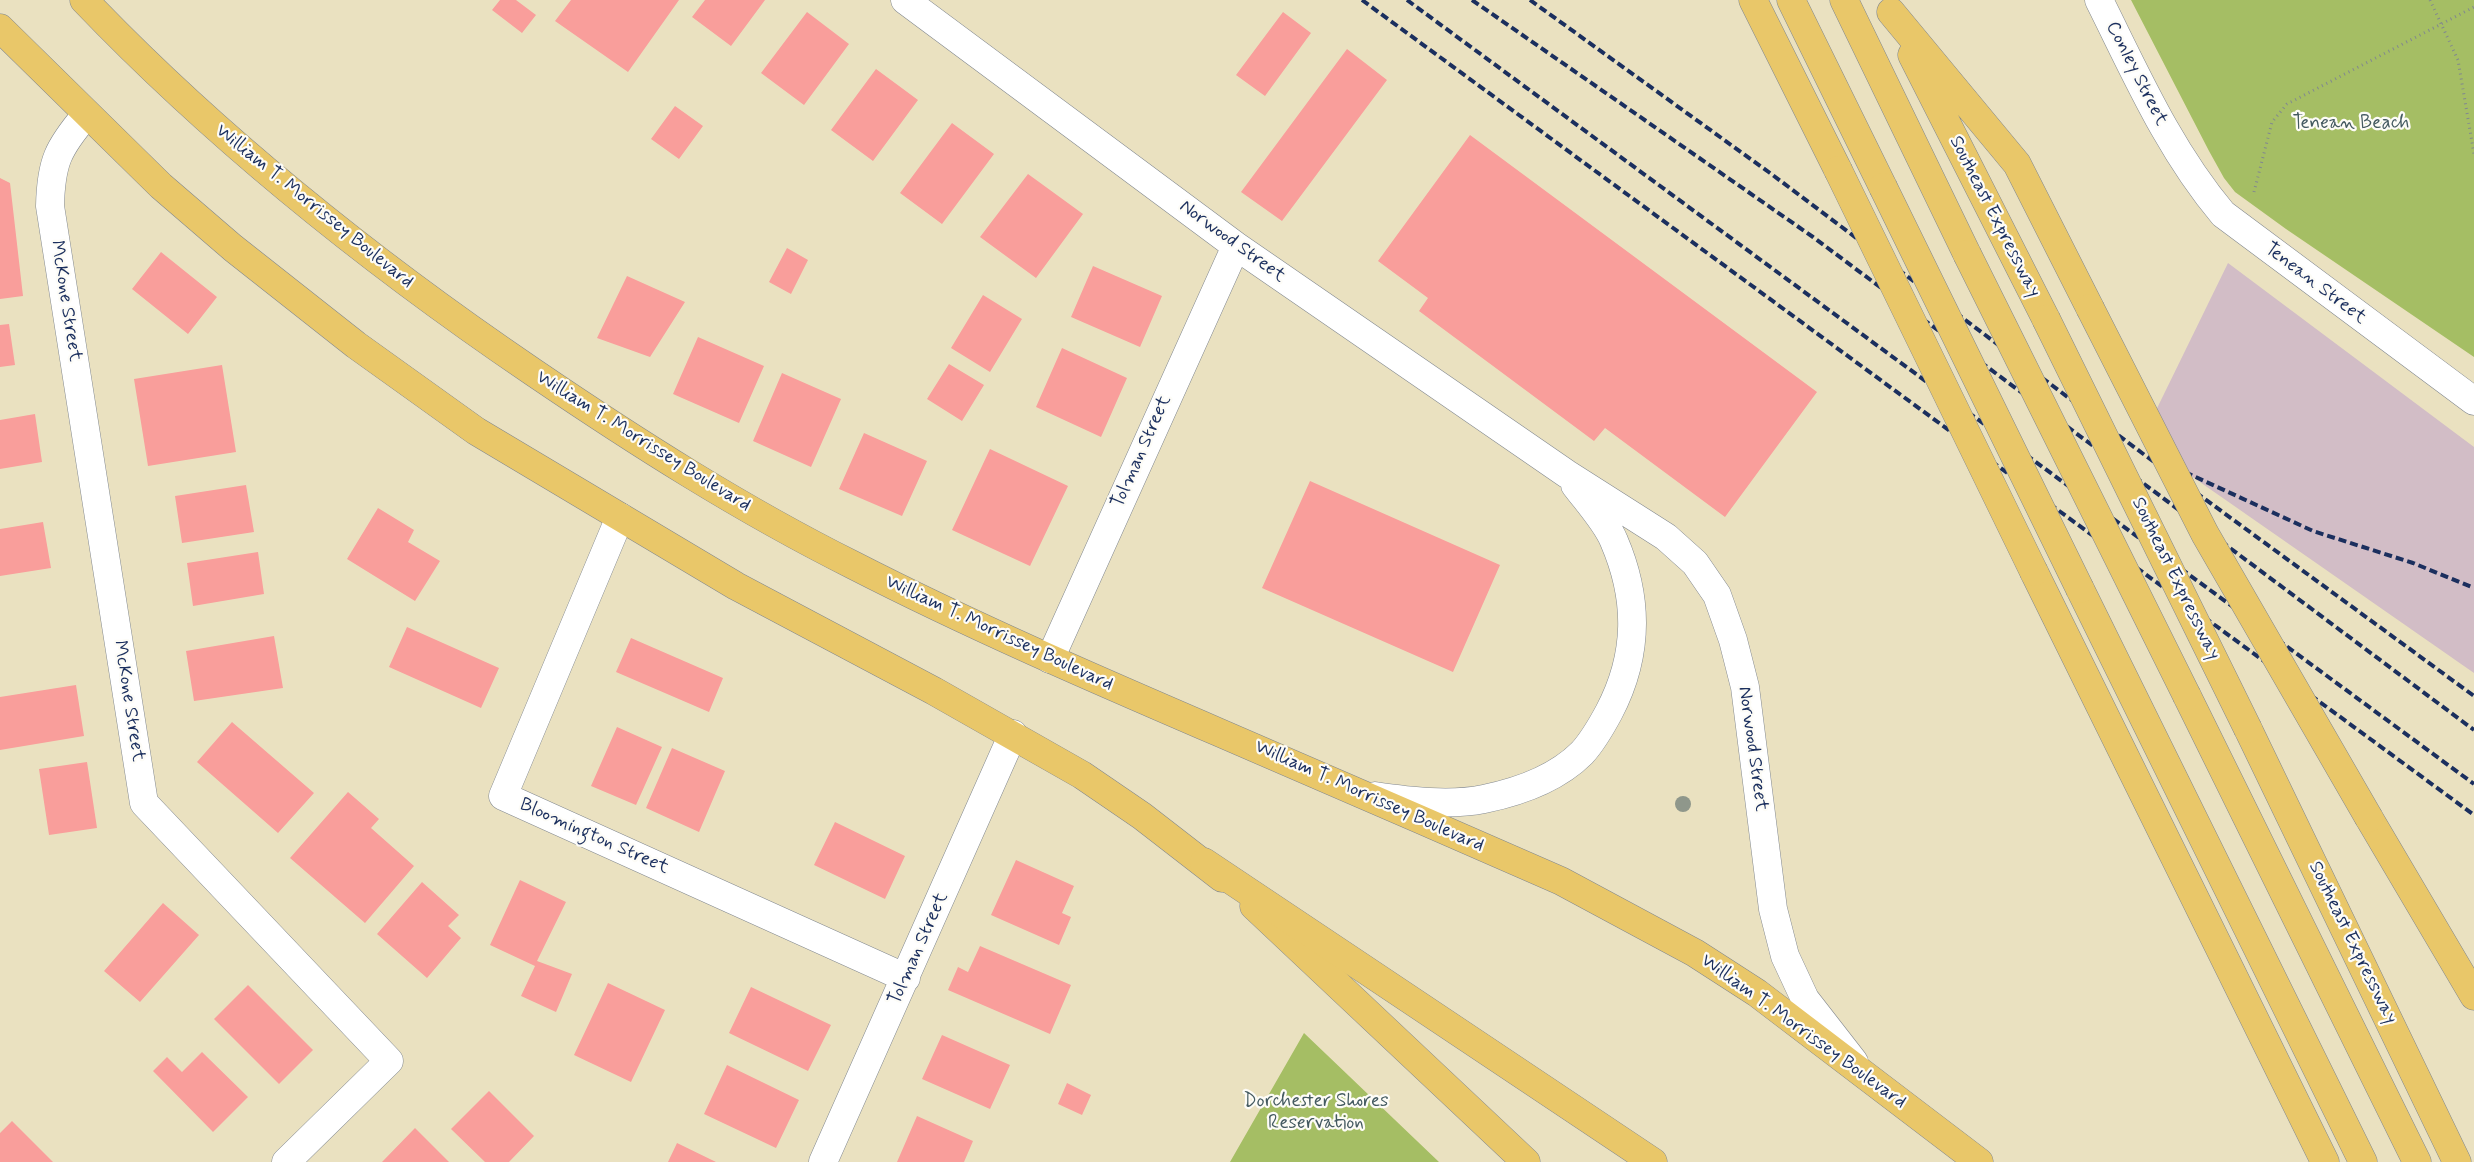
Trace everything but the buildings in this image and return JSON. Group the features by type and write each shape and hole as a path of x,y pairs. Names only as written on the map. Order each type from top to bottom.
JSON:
{"main road":[{"name":"William T. Morrissey Boulevard","path":"84,0 182,97 279,183 407,284 468,328 656,454 773,523 905,592 1050,659 1561,881 1695,953 1757,993 1980,1162"},
{"path":"1753,0 2325,1162"},
{"path":"1790,0 2363,1162"},
{"path":"1844,0 1966,254 2417,1162"},
{"path":"1888,6 2018,164 2205,534 2474,996"},
{"name":"Southeast Expressway","path":"1888,6 2046,319 2248,729 2457,1162"},
{"path":"0,28 161,186 220,237 356,345 476,431 736,586 1013,734 1082,775 1204,862 1653,1162"},
{"path":"1204,862 1314,960 1526,1162"}],"street":[{"name":"Norwood Street","path":"905,0 1236,246 1567,474 1666,537 1696,563 1717,595 1734,640 1745,687 1773,910 1784,956 1805,999 1865,1075"},
{"name":"Conley Street","path":"2099,0 2174,148"},
{"name":"McKone Street","path":"86,114 67,137 56,155 51,181 50,206 144,802 389,1061 286,1162"},
{"name":"Tenean Street","path":"2174,148 2203,190 2223,214 2474,401"},
{"name":"Tolman Street","path":"1050,659 1236,246"},
{"name":"Norwood Street","path":"1360,793 1411,801 1446,802 1483,799 1521,789 1555,773 1582,753 1602,725 1621,689 1632,648 1631,608 1626,574 1614,538 1567,474"},
{"name":"Bloomington Street","path":"620,517 503,796 906,978"},
{"name":"Tolman Street","path":"823,1162 1013,734"}],"path":[{"path":"2430,0 2458,60 2474,154"},
{"path":"2254,192 2272,122 2287,104 2474,7"}],"shaded area":[{"path":"2228,263 2474,447 2474,673 2141,441"}],"green space":[{"name":"Tenean Beach","path":"2131,0 2474,0 2474,357 2235,192 2224,178 2209,151"},
{"name":"Dorchester Shores Reservation","path":"1304,1033 1439,1162 1230,1162"}],"railway":[{"path":"1362,0 2474,815"},
{"path":"1407,0 2474,784"},
{"path":"1472,0 1813,237 2474,730"},
{"path":"1530,0 1770,173 2142,453 2474,696"},
{"path":"2163,462 2313,531 2413,563 2474,588"}]}
